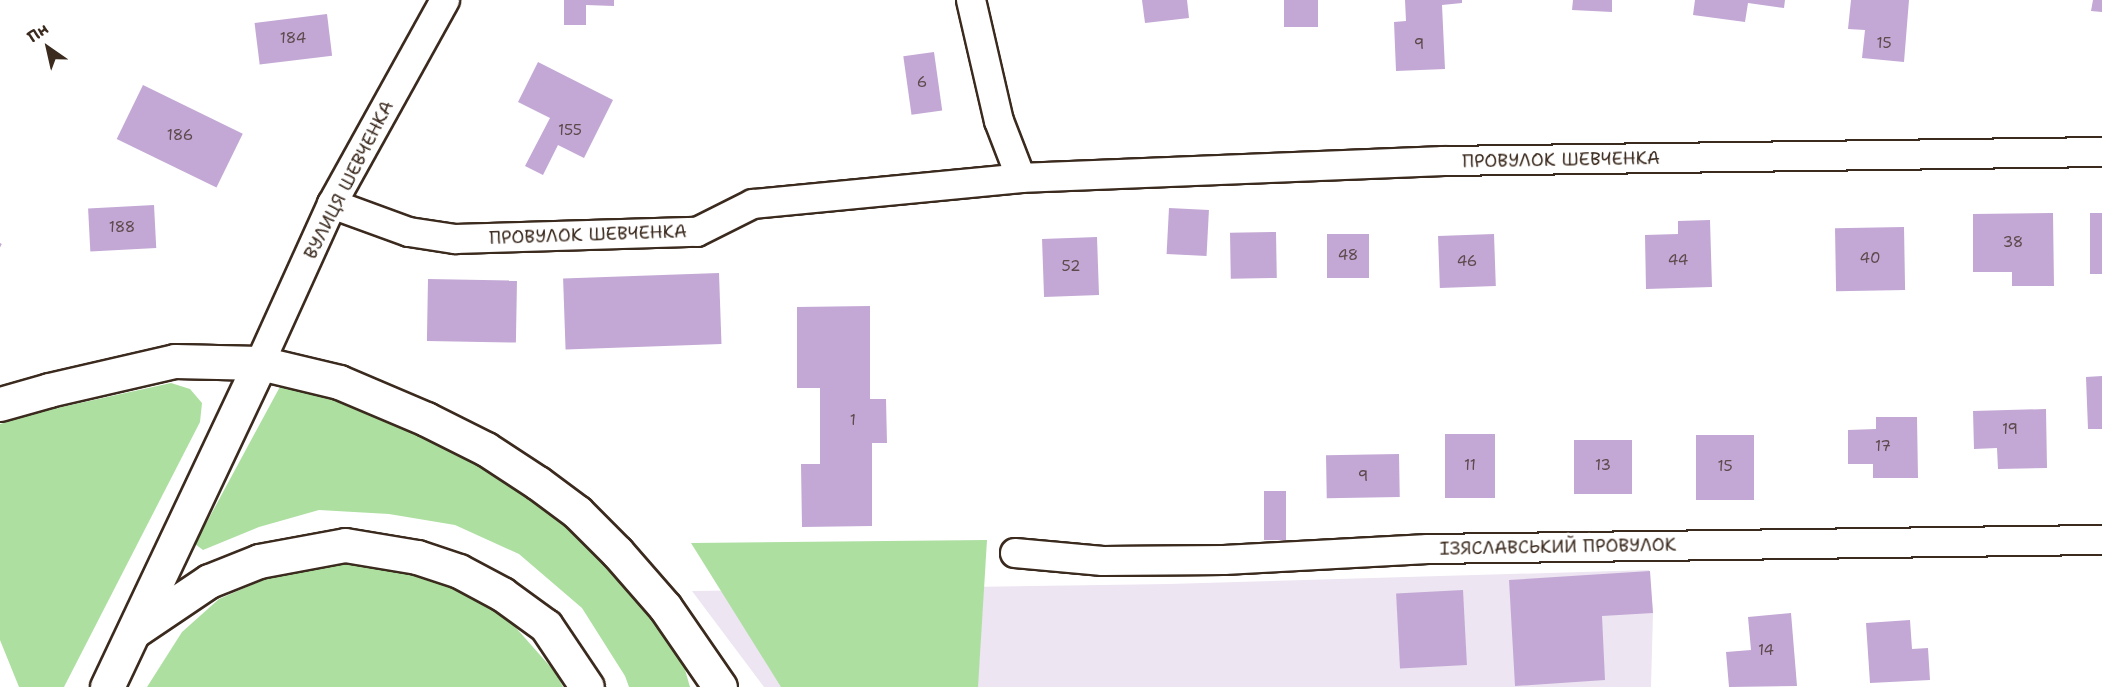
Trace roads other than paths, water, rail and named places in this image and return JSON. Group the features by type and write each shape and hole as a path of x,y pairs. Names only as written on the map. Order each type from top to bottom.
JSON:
{"main road":[{"path":"0,404 49,390 175,361 260,363 339,382 415,414 486,449 577,512 617,552 665,607 720,687"},
{"name":"ВУЛИЦЯ ШЕВЧЕНКА","path":"107,687 136,630 260,363"},
{"path":"136,630 209,581 259,561 345,545 417,557 459,571 501,594 546,626 587,687"}],"street":[{"name":"ВУЛИЦЯ ШЕВЧЕНКА","path":"260,363 332,204 445,0"},
{"path":"970,0 999,121 1021,178"},
{"name":"ПРОВУЛОК ШЕВЧЕНКА","path":"332,204 410,232 455,239 697,232 753,204 1021,178 1443,161 2102,152"},
{"name":"ІЗЯСЛАВСЬКИЙ ПРОВУЛОК","path":"1015,553 1103,561 1213,560 1428,549 2102,540"}]}
